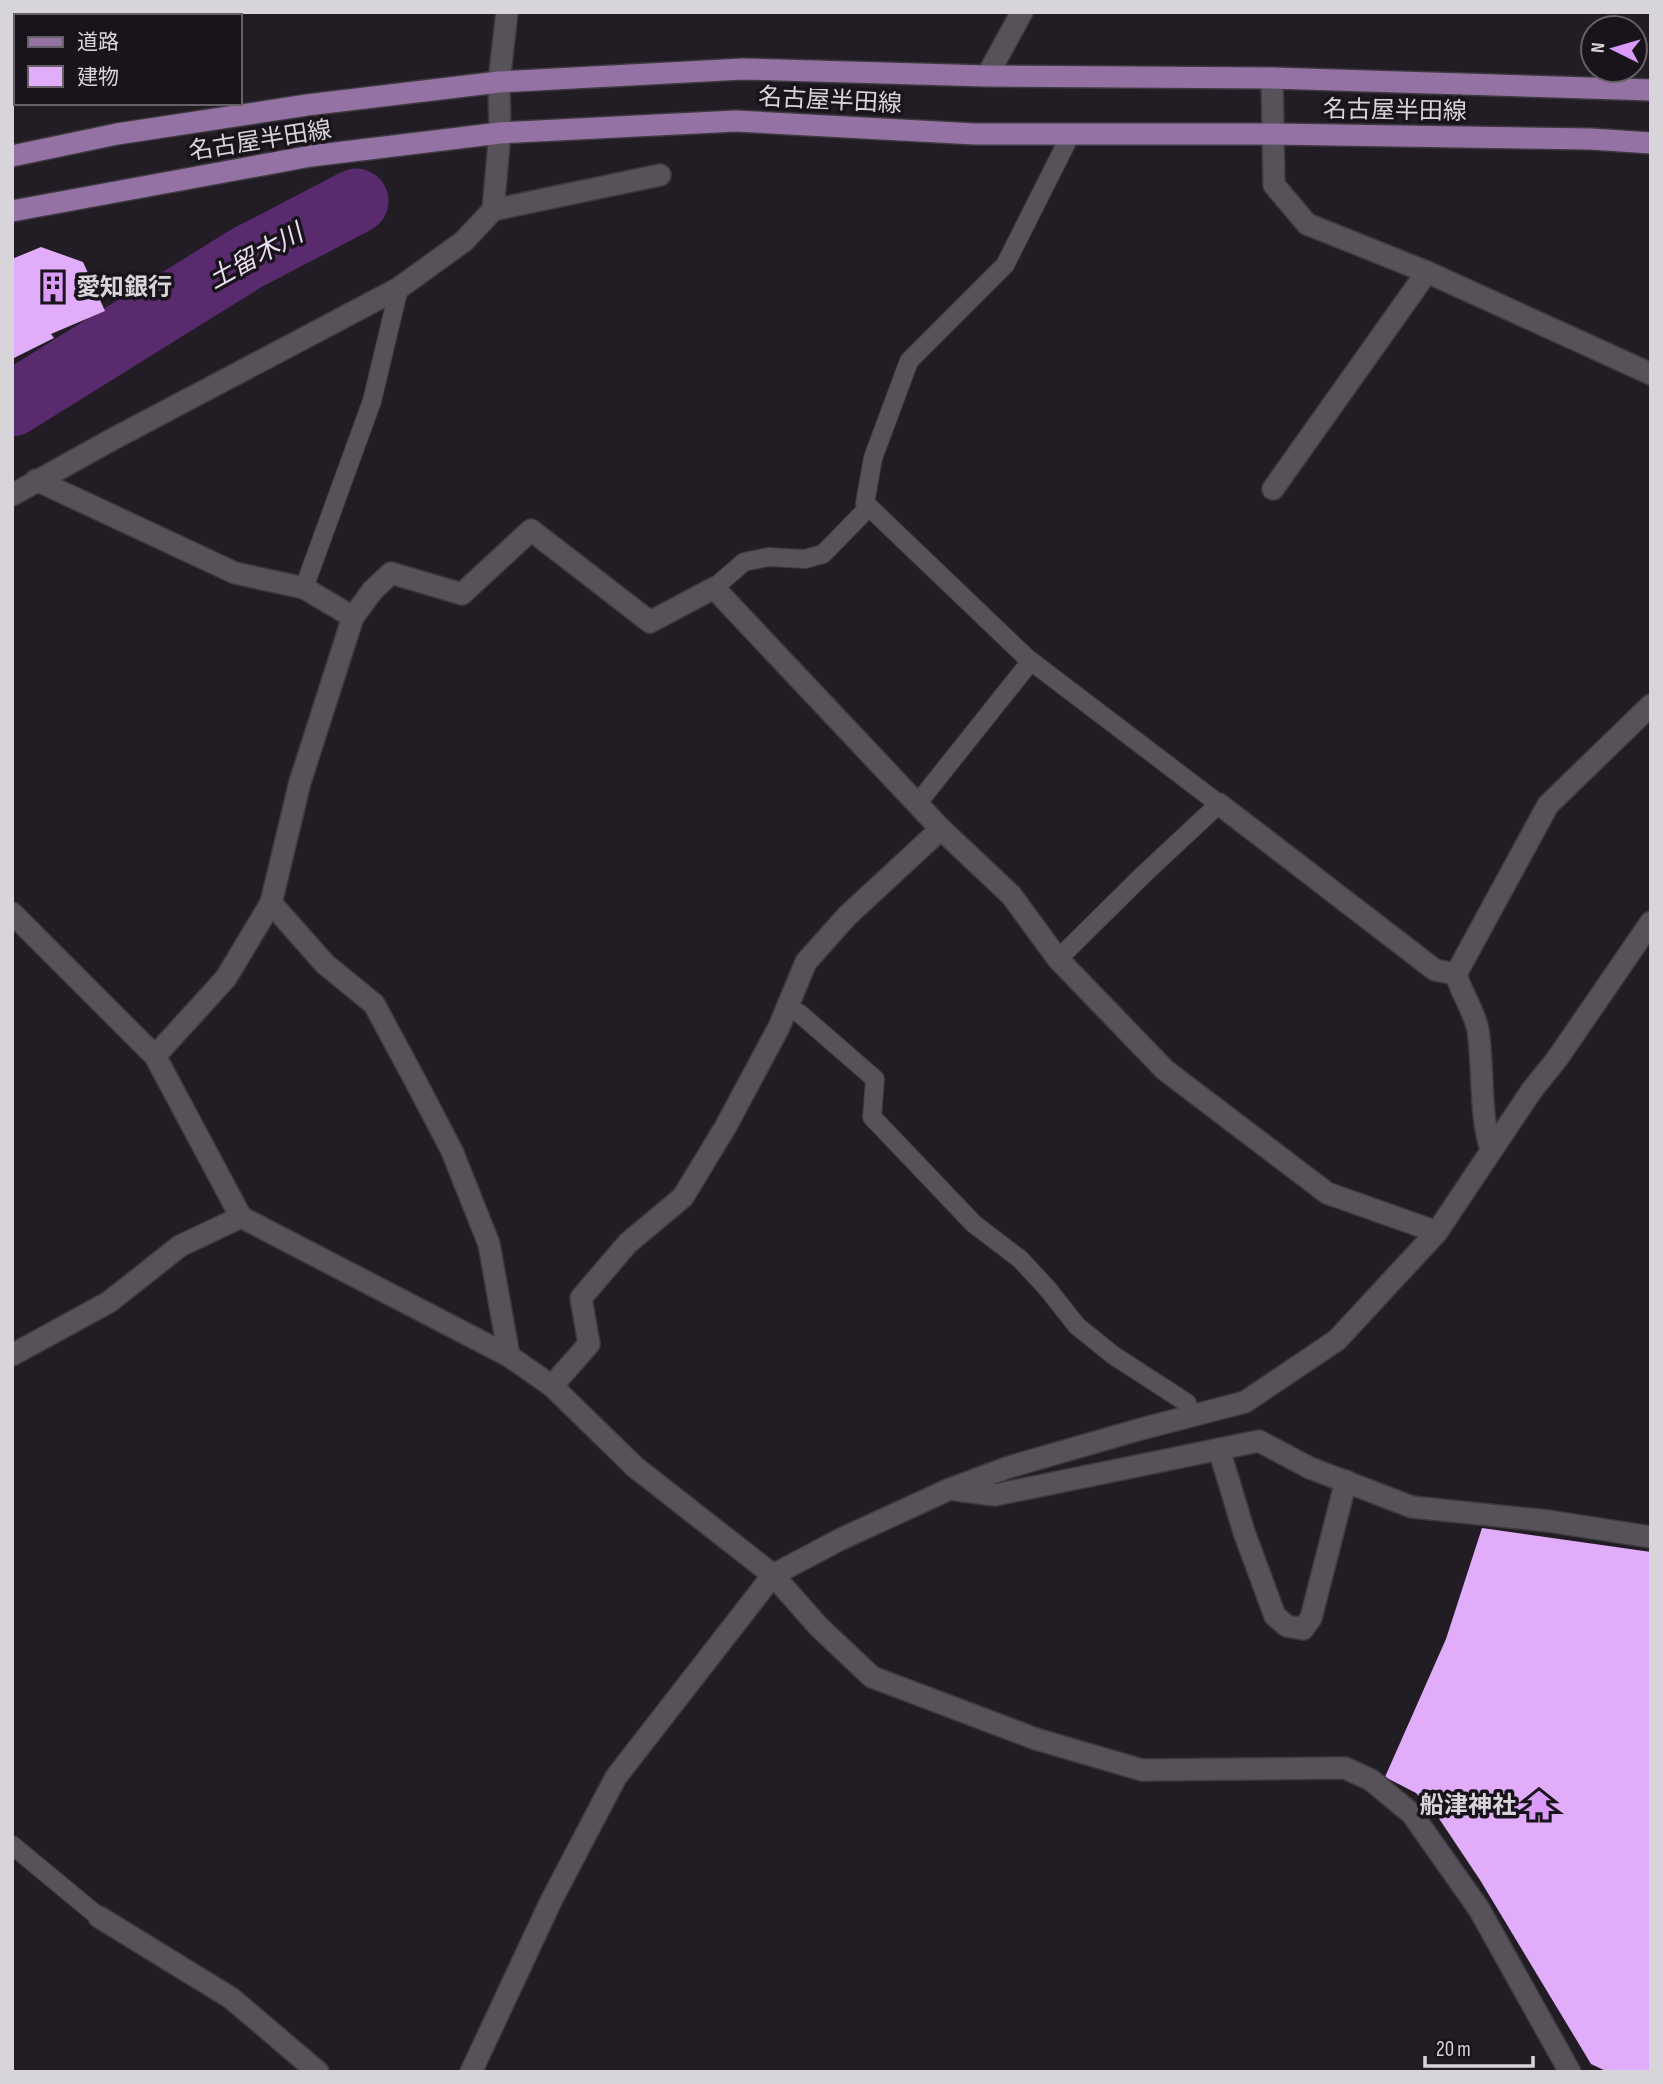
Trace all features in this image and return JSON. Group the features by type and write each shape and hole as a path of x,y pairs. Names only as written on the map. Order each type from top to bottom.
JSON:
{"main road":[{"name":"名古屋半田線","path":"12,156 117,134 307,105 499,82 743,69 987,76 1272,78 1651,90"},
{"name":"名古屋半田線","path":"12,211 311,156 500,133 736,121 975,134 1273,134 1591,139 1651,143"}],"street":[{"path":"493,210 500,133 499,82 507,12"},
{"path":"987,76 1022,12"},
{"path":"1272,78 1274,186 1307,224 1427,272 1651,374"},
{"path":"12,495 399,288 464,241 493,210 660,175"},
{"path":"1273,489 1427,272"},
{"path":"36,480 235,573 304,588 354,617"},
{"path":"155,1056 226,978 271,904 300,782 354,617 373,590 391,573 462,594 531,530 650,622 714,588 941,829 1012,895 1058,959 1165,1070 1327,1193 1437,1232"},
{"path":"1491,1150 1485,1130 1477,1025 1456,974 1548,805 1651,705"},
{"path":"1219,804 1288,854 1435,970 1456,974"},
{"path":"552,1387 589,1344 581,1298 628,1243 683,1197 726,1126 779,1027 806,962 847,916 941,829"},
{"path":"271,904 325,964 374,1004 418,1084 452,1151 489,1244 509,1356"},
{"path":"12,913 155,1056 241,1217 509,1356 552,1387 635,1466 773,1575 819,1627 872,1677 1036,1739 1142,1770 1345,1768 1371,1780 1412,1815 1479,1909 1570,2072"},
{"path":"471,2072 551,1901 616,1777 773,1575 841,1539 950,1489 1009,1467 1245,1402 1337,1340 1437,1232 1532,1090 1557,1059 1651,922"},
{"path":"12,1355 109,1302 180,1246 241,1217"},
{"path":"950,1489 995,1494 1259,1441 1310,1468 1412,1507 1548,1521 1651,1537"},
{"path":"1219,1449 1244,1532 1275,1616 1287,1626 1303,1629 1311,1618 1346,1481"},
{"path":"99,1917 232,1998 318,2072"}],"lane":[{"path":"1058,959 1219,804 1031,660 865,503 873,458 909,361 1005,265 1071,134"},
{"path":"304,588 372,401 399,288"},
{"path":"714,588 744,562 768,557 805,559 823,554 869,507"},
{"path":"917,803 1031,660"},
{"path":"786,1008 799,1013 875,1079 872,1118 974,1224 1020,1259 1077,1326 1113,1355 1187,1403 1191,1416"},
{"path":"12,1845 99,1917"}],"building":[{"name":"愛知銀行","path":"41,247 83,262 105,311 51,334 54,338 12,359 12,259"},
{"name":"船津神社","path":"1482,1528 1651,1552 1651,2072 1608,2072 1591,2064 1480,1880 1438,1817 1416,1793 1385,1777 1446,1639"}],"waterway":[{"name":"土留木川","path":"12,404 245,259 356,201"}],"place":[{"name":"愛知銀行","path":"53,287"},
{"name":"船津神社","path":"1539,1805"}]}
